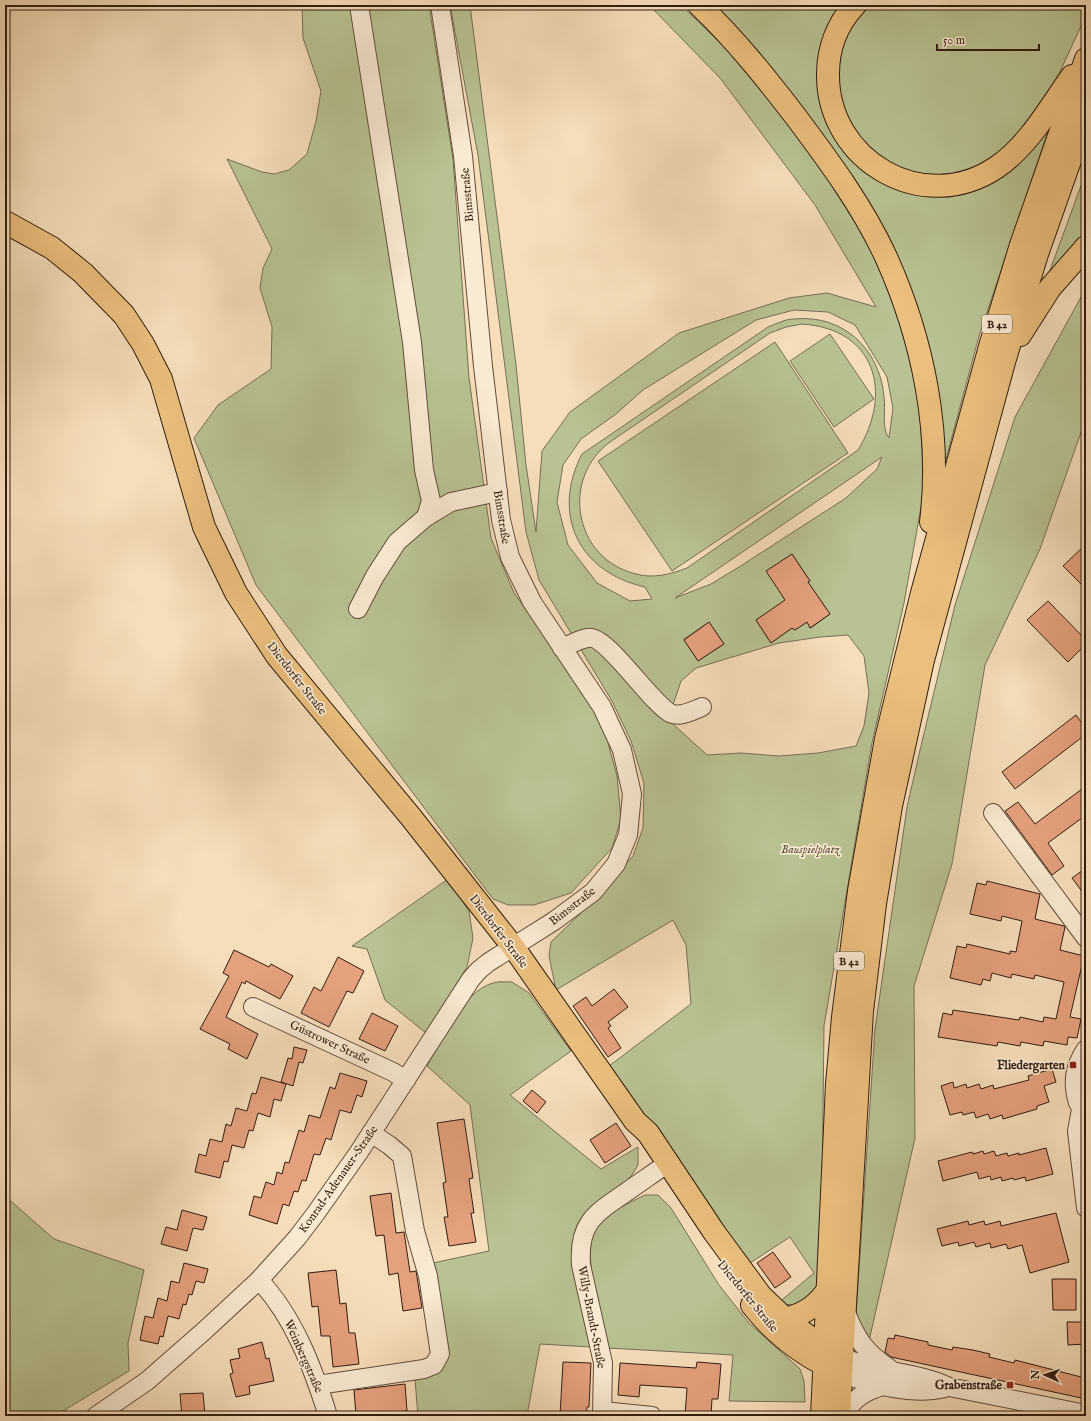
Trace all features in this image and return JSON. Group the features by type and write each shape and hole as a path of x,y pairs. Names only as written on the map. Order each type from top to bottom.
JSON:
{"main road":[{"path":"699,5 751,60 814,141 868,224 885,256 901,294 920,356 927,390 933,447 932,515 922,593"},
{"path":"855,5 842,22 831,50 828,79 833,110 846,138 868,161 891,175 913,183 941,185 956,183 984,175 996,168 1013,154 1034,130 1086,55"},
{"name":"B 42","path":"839,1416 833,1361 829,1288 835,1120 843,1017 854,920 876,841 901,673 922,593 991,343 1021,245 1086,59"},
{"name":"B 42","path":"882,805 1004,362 1037,254 1086,115"},
{"name":"Dierdorfer Straße","path":"5,222 52,248 83,273 124,314 143,344 161,379 204,527 236,593 277,656 410,816 514,948 635,1121 648,1133 663,1167 710,1249 758,1313 784,1339 833,1361"},
{"path":"1004,362 1050,288 1086,247"},
{"name":"B 42","path":"822,1416 845,1308 862,1018 875,904 876,841"},
{"name":"Dierdorfer Straße","path":"663,1167 761,1296 833,1361"},
{"path":"785,1319 806,1312 817,1303 829,1288"}],"street":[{"path":"359,5 412,342 424,470 431,501 426,517"},
{"name":"Bimsstraße","path":"440,5 464,156 482,358 501,520 510,557 532,602 602,707 622,750 632,794 628,835 616,864 593,892 514,948"},
{"path":"358,609 397,542 426,517 451,502 498,492"},
{"path":"562,648 589,637 597,640 612,652 636,681 670,713 683,715 702,707"},
{"path":"993,813 1086,938"},
{"name":"Konrad-Adenauer-Straße","path":"96,1416 115,1405 157,1372 226,1312 259,1280 316,1214 406,1080 471,979 484,966 514,948"},
{"name":"Güstrower Straße","path":"254,1007 394,1072 406,1080"},
{"path":"1080,1111 1074,1089 1075,1072 1086,1050"},
{"path":"1086,1083 1077,1132 1086,1208"},
{"path":"318,1385 424,1369 434,1364 440,1354 428,1276 415,1231 402,1156 389,1144 371,1133"},
{"name":"Willy-Brandt-Straße","path":"603,1414 603,1363 581,1265 581,1244 586,1228 599,1210 663,1167"},
{"name":"Weinbergstraße","path":"259,1280 272,1294 291,1322 318,1385 328,1416"},
{"path":"845,1308 854,1332 861,1345 874,1357 896,1373"},
{"name":"Dierdorfer Straße","path":"833,1361 932,1380 949,1387 1086,1414"},
{"name":"Dierdorfer Straße","path":"833,1361 883,1386 921,1391 949,1387"},
{"path":"844,1416 858,1397 873,1389 883,1386"},
{"path":"603,1414 652,1416"}],"green space":[{"path":"302,5 429,5 453,159 469,378 491,538 514,593 600,713 617,776 621,819 612,848 571,893 534,905 508,905 493,899 256,585 194,438 218,405 271,369 272,327 260,288 263,268 272,249 227,159 262,172 274,174 289,170 307,154 316,121 321,91 303,38"},
{"name":"Bauspielplatz","path":"450,5 470,5 516,365 526,465 536,532 542,451 570,412 679,333 789,298 827,293 876,307 815,205 720,78 649,5 681,5 741,63 794,128 874,250 899,311 919,394 924,490 904,603 872,743 824,1026 821,1290 799,1305 777,1304 814,1273 790,1237 747,1265 671,1151 609,1066 691,1004 686,945 673,920 556,990 549,956 551,942 584,910 633,856 643,828 644,783 631,741 612,701 539,580 526,532 478,155","holes":["794,310 828,312 855,325 887,377 893,408 889,438 885,429 884,397 881,380 875,364 867,350 856,338 843,329 828,322 812,319 791,319 768,327 582,454 573,476 569,498 571,518 577,537 587,554 603,568 622,579 645,587 652,599 630,601 597,583 568,545 557,502 563,465 581,439 616,414 643,390 756,320","802,324 827,329 847,338 861,351 871,368 875,386 874,407 869,428 858,450 687,568 668,574 649,576 636,574 615,566 599,552 587,535 581,516 580,496 584,476 594,458 610,442 770,333 786,327","882,457 877,469 846,498 711,584 675,598","792,554 810,581 784,598 767,571","812,588 830,614 811,628 807,622 795,630 792,628 771,643 756,620 777,606 800,596","709,622 724,644 698,661 684,639","848,635 864,656 869,693 864,726 856,746 818,753 779,756 741,753 707,755 673,724 673,705 681,681 696,668 779,643 820,637"]},
{"path":"710,5 845,5 829,29 843,148 950,192 1054,113 979,336 942,474 914,304"},
{"path":"864,5 1086,5 1086,15 1048,98 1030,125 985,166 940,178 891,168 854,136 838,93 838,52"},
{"path":"1086,172 1086,235 1049,273"},
{"path":"1086,288 1086,418 1040,549 985,665 952,864 914,986 915,1138 869,1341 856,1315 875,1029 907,807 955,605 1015,417"},
{"path":"830,334 874,399 834,427 790,361"},
{"path":"775,342 848,453 672,571 598,461"},
{"path":"448,879 469,911 473,938 467,967 426,1033 385,1000 367,949 352,946"},
{"path":"512,982 529,993 571,1051 510,1095 601,1169 638,1147 638,1165 632,1175 580,1228 592,1347 540,1344 527,1416 418,1416 415,1380 433,1374 433,1263 489,1251 470,1105 427,1066 454,1018 472,996 482,988 493,983"},
{"path":"645,1195 658,1195 671,1208 719,1285 749,1323 800,1369 804,1381 805,1402 729,1401 733,1355 607,1348 593,1284 591,1248 593,1234 598,1224 609,1215"},
{"path":"5,1196 54,1239 144,1270 128,1343 129,1371 63,1411 47,1416 5,1416"}],"building":[{"path":"1086,544 1086,589 1063,566"},
{"path":"792,554 810,581 808,582 830,614 810,628 807,622 795,630 792,628 771,643 756,620 785,600 766,571"},
{"path":"1048,601 1086,640 1086,644 1068,662 1027,620"},
{"path":"709,622 724,644 698,661 684,640"},
{"path":"1076,715 1086,729 1086,734 1015,789 1002,772"},
{"path":"1086,786 1086,815 1048,843 1064,866 1052,875 1005,811 1018,802 1035,824"},
{"path":"1086,868 1086,897 1072,878"},
{"path":"987,881 1040,894 1035,919 1064,926 1060,950 1084,956 1070,1017 1081,1019 1077,1038 1068,1037 1067,1045 1044,1041 1043,1046 1021,1042 1020,1046 998,1042 997,1046 938,1037 943,1013 952,1015 953,1010 1019,1020 1020,1017 1043,1022 1044,1017 1056,1019 1064,982 1035,975 1034,979 1012,974 1011,978 992,973 990,981 983,979 981,985 950,978 957,946 966,948 967,944 1010,954 1010,951 1016,952 1022,921 1002,916 1001,921 970,914 977,883 986,885"},
{"path":"234,950 269,967 271,964 293,976 280,999 246,981 245,984 242,982 226,1017 258,1034 247,1059 228,1049 230,1044 200,1029 229,976 223,973"},
{"path":"338,957 364,971 353,993 347,991 329,1027 301,1013 314,987 321,991"},
{"path":"614,989 628,1007 608,1022 611,1026 608,1028 621,1048 608,1057 573,1006 586,997 592,1006"},
{"path":"372,1013 398,1026 385,1051 359,1039"},
{"path":"294,1047 307,1050 303,1063 299,1062 293,1086 281,1082 288,1058 292,1059"},
{"path":"1052,1069 1056,1082 1044,1086 1049,1102 1037,1106 1037,1109 1003,1119 1002,1115 990,1119 988,1114 976,1118 974,1112 963,1115 962,1112 950,1115 941,1086 953,1082 954,1088 966,1084 967,1088 979,1084 981,1089 993,1085 994,1089 1029,1080 1028,1076"},
{"path":"340,1073 367,1081 362,1097 357,1095 351,1113 340,1110 331,1140 326,1138 320,1155 314,1154 306,1181 302,1180 298,1192 294,1191 289,1206 283,1204 277,1224 249,1215 254,1196 261,1198 266,1182 274,1185 277,1172 282,1174 285,1162 289,1163 299,1130 304,1132 309,1115 320,1118 330,1087 335,1089"},
{"path":"261,1077 286,1084 281,1101 274,1099 270,1117 258,1113 253,1131 249,1130 244,1148 232,1145 228,1162 224,1161 220,1178 195,1172 199,1154 206,1156 210,1139 222,1142 226,1124 231,1126 236,1108 247,1111 252,1093 256,1094"},
{"path":"532,1090 546,1102 537,1113 523,1101"},
{"path":"464,1119 473,1178 469,1179 474,1213 471,1213 476,1242 449,1246 444,1217 448,1217 443,1183 446,1182 437,1123"},
{"path":"616,1123 631,1146 605,1163 590,1140"},
{"path":"1046,1148 1053,1174 1026,1181 1025,1177 1002,1181 1001,1177 991,1180 990,1176 979,1179 977,1172 943,1181 938,1161 972,1152 973,1154 983,1151 984,1154 994,1151 996,1156 1007,1153 1008,1156 1019,1153 1019,1155"},
{"path":"391,1193 396,1233 404,1232 410,1272 416,1271 422,1308 403,1311 398,1273 389,1275 384,1235 376,1236 370,1196"},
{"path":"182,1210 207,1217 203,1230 193,1228 187,1251 161,1244 166,1227 177,1230"},
{"path":"1056,1213 1069,1262 1030,1273 1022,1245 1008,1249 1006,1244 991,1248 990,1243 976,1247 974,1242 959,1246 958,1242 942,1246 937,1229 968,1221 969,1225 984,1221 985,1225 1000,1221 1001,1226"},
{"path":"773,1252 791,1277 775,1288 757,1263"},
{"path":"184,1263 208,1269 204,1283 196,1281 192,1295 189,1294 186,1305 183,1304 179,1319 168,1316 163,1337 160,1336 158,1344 140,1340 145,1316 153,1318 158,1298 167,1301 171,1281 179,1283"},
{"path":"336,1270 340,1304 346,1303 349,1333 355,1333 359,1364 333,1367 330,1336 321,1336 318,1306 312,1307 308,1273"},
{"path":"1052,1279 1076,1279 1076,1310 1053,1310"},
{"path":"1067,1322 1085,1322 1086,1344 1068,1345"},
{"path":"895,1335 928,1342 928,1345 952,1350 953,1347 973,1350 990,1354 989,1357 1014,1363 1015,1360 1085,1378 1086,1399 891,1357 885,1352 888,1338 894,1339"},
{"path":"262,1342 266,1359 269,1358 274,1381 249,1386 250,1394 236,1397 230,1374 233,1373 230,1360 240,1358 238,1349"},
{"path":"563,1362 591,1363 589,1407 587,1407 586,1416 560,1416"},
{"path":"697,1362 721,1364 718,1399 712,1399 711,1416 685,1416 687,1388 640,1385 639,1397 618,1395 620,1363 696,1368"},
{"path":"405,1384 407,1411 386,1413 386,1416 356,1416 354,1390"},
{"path":"203,1393 205,1416 182,1416 180,1394"}],"place":[{"name":"Fliedergarten","path":"1073,1065"},
{"name":"Grabenstraße","path":"1010,1385"}]}
